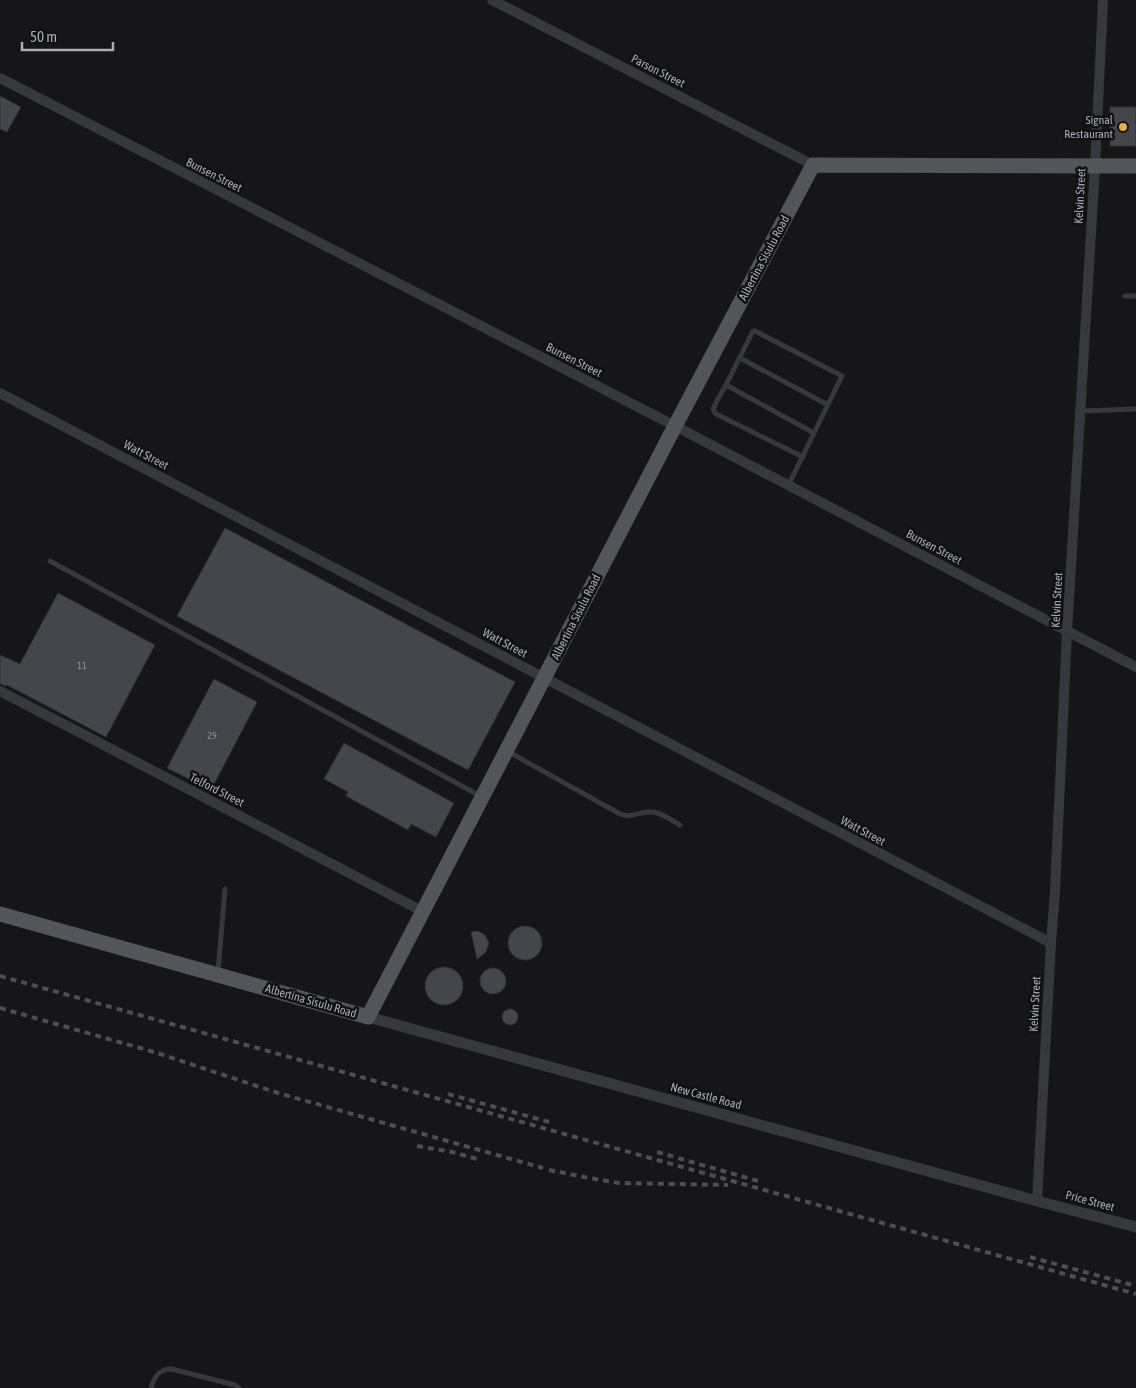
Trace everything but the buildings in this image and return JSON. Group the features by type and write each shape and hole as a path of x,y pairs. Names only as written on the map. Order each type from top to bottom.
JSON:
{"main road":[{"path":"813,165 1136,166"},
{"name":"Albertina Sisulu Road","path":"0,914 368,1017 813,165"}],"street":[{"name":"Parson Street","path":"492,0 813,165"},
{"name":"Kelvin Street","path":"1038,1201 1067,632 1103,0"},
{"name":"Bunsen Street","path":"0,78 675,426 1136,667"},
{"name":"Watt Street","path":"0,393 1051,943"},
{"name":"Telford Street","path":"0,691 422,911"},
{"name":"New Castle Road","path":"368,1017 1038,1201"},
{"name":"Price Street","path":"1038,1201 1136,1227"}],"lane":[{"path":"1125,296 1136,296"},
{"path":"788,486 803,457 842,376 753,331 713,409 716,414 803,457"},
{"path":"740,358 828,405"},
{"path":"726,384 814,433"},
{"path":"1080,411 1136,409"},
{"path":"50,561 482,797"},
{"path":"506,750 620,814 633,816 649,812 656,813 680,825"},
{"path":"217,975 224,889"},
{"path":"151,1388 161,1371 171,1369 235,1385 239,1388"}],"railway":[{"path":"0,976 1136,1294"},
{"path":"0,1008 154,1052 278,1093 543,1168"},
{"path":"448,1094 549,1122"},
{"path":"417,1146 452,1152 477,1159"},
{"path":"657,1152 758,1181"},
{"path":"549,1170 619,1183 728,1185"},
{"path":"1030,1257 1136,1286"}],"place":[{"name":"Signal Restaurant","path":"1123,127"}]}
